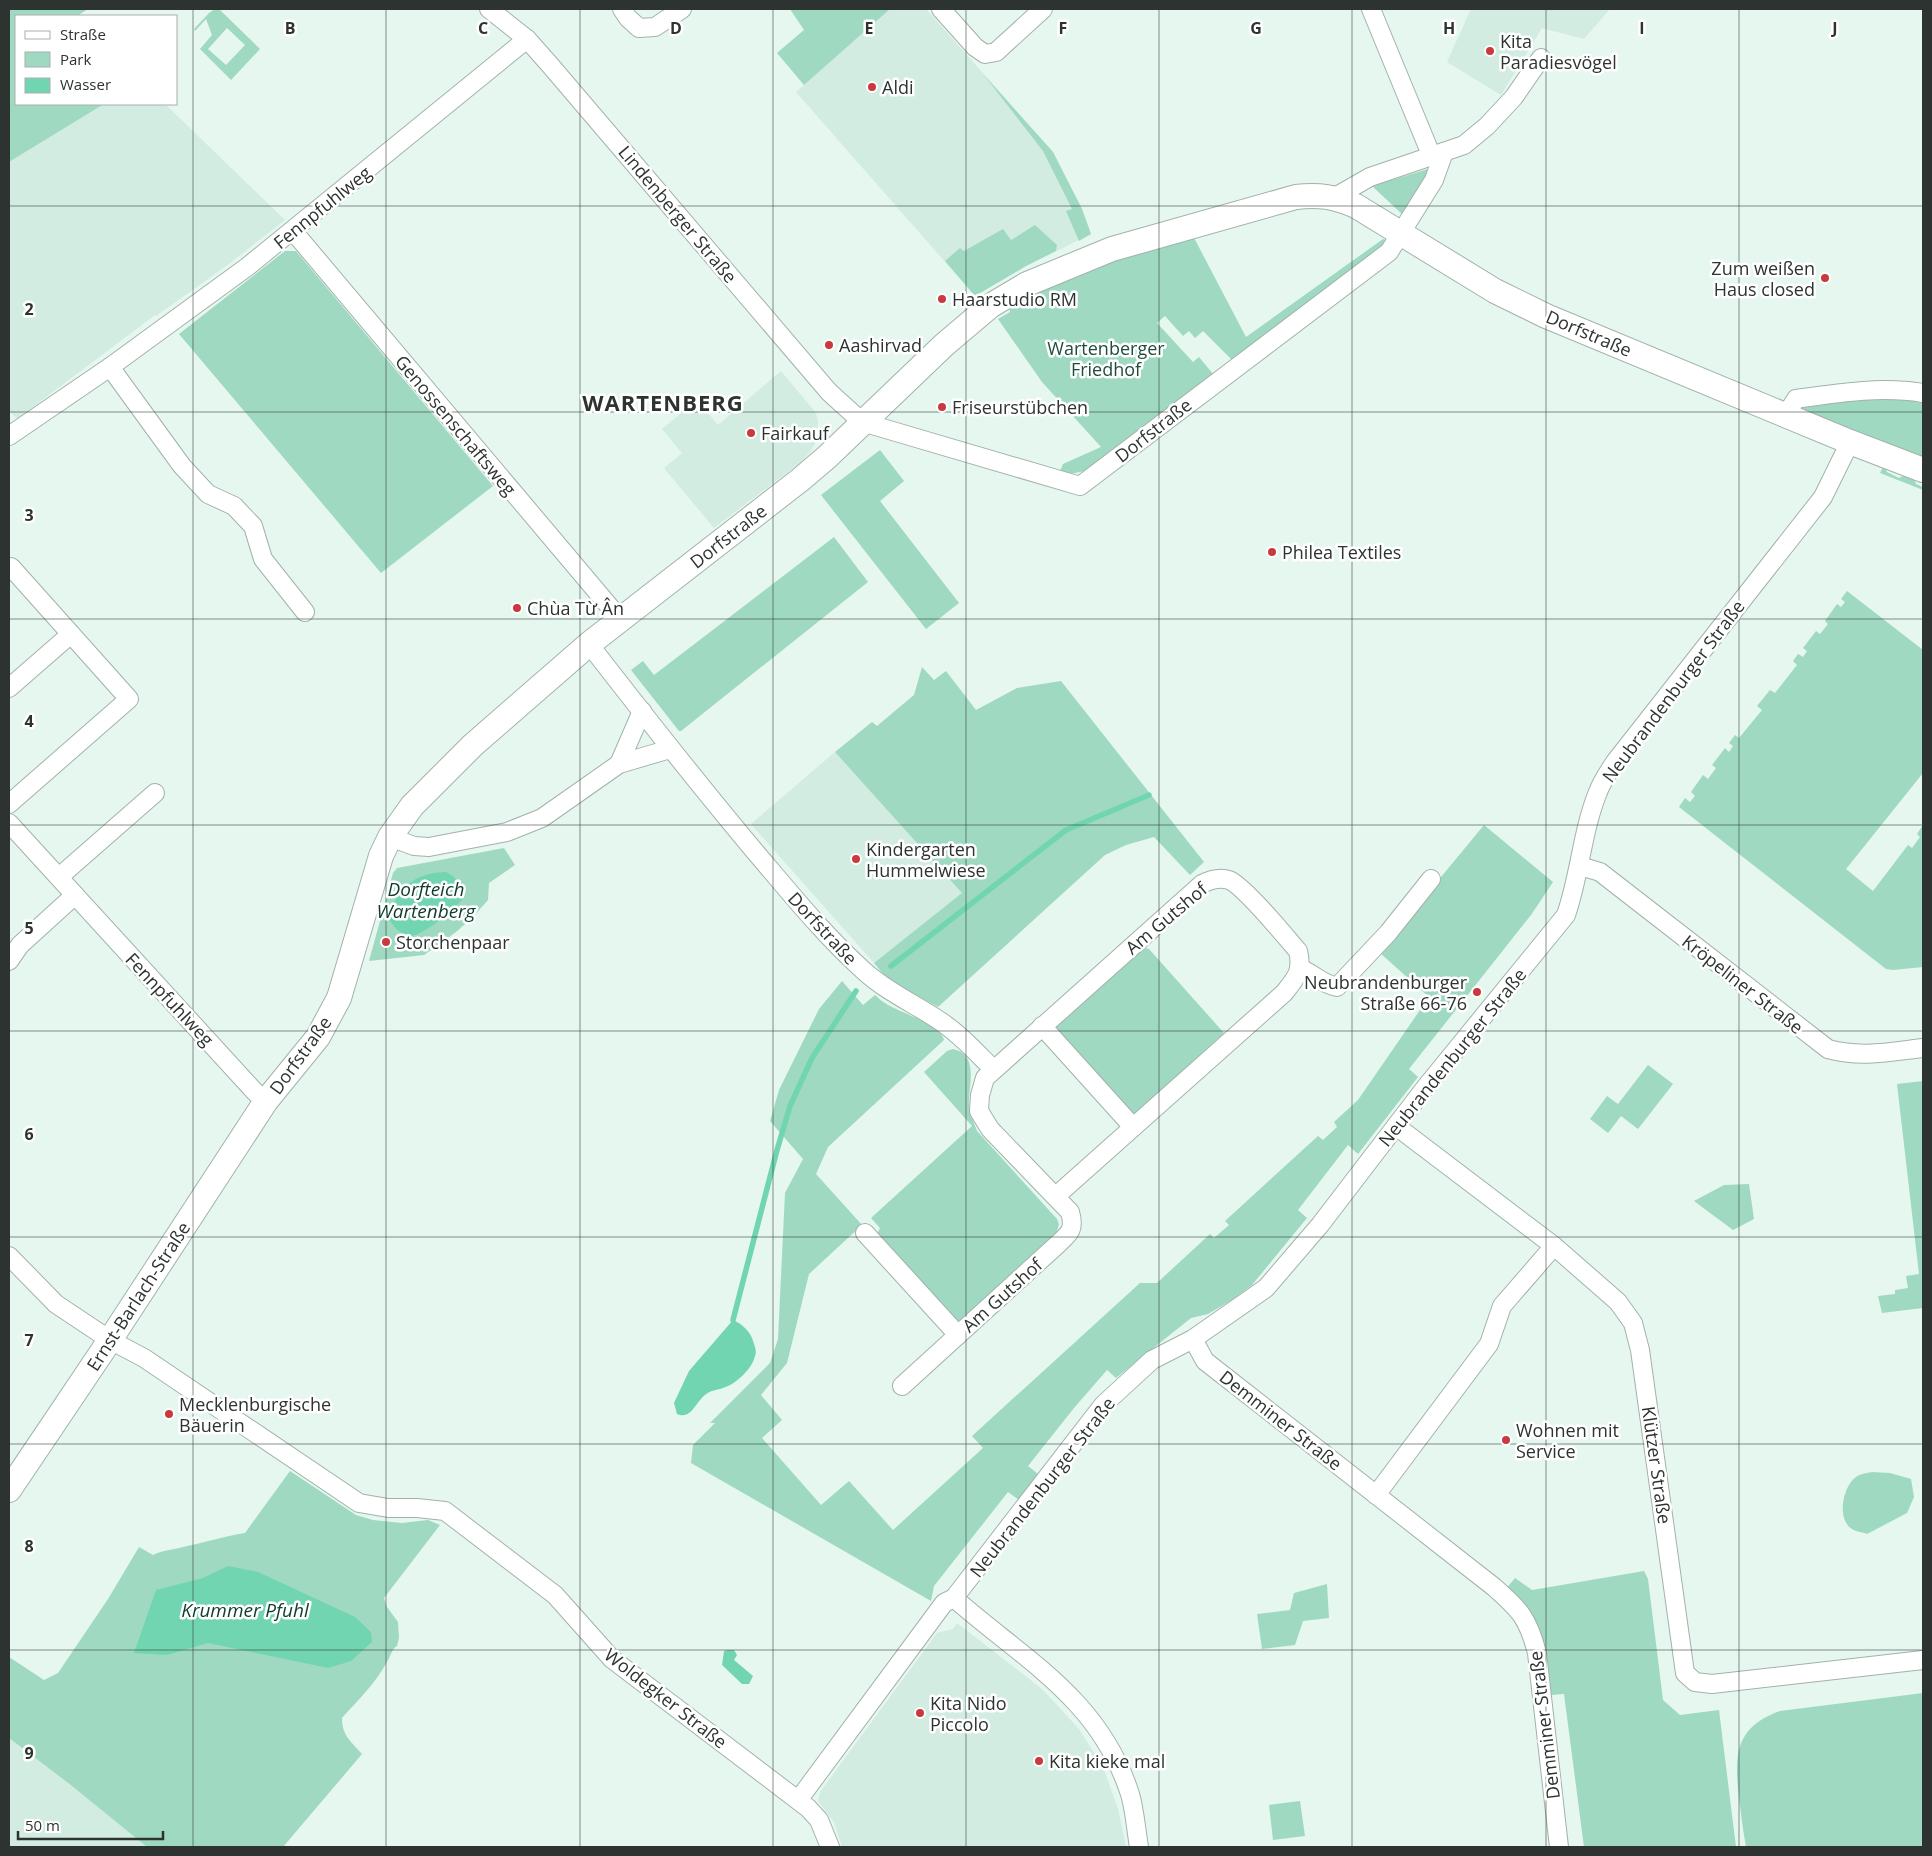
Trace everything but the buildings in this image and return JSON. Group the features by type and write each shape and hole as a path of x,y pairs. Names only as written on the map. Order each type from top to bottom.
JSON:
{"main road":[{"name":"Dorfstraße","path":"266,1101 318,1037 339,998 379,863 390,837 412,806 473,745 590,644 827,457 944,345 990,306 1027,284 1094,255 1296,198 1319,195 1335,197 1356,206 1395,242 1546,316 1850,442 1923,470"},
{"name":"Ernst-Barlach-Straße","path":"9,1490 110,1340 266,1101"}],"street":[{"name":"Lindenberger Straße","path":"490,9 527,40 550,64 829,392 862,422"},
{"path":"622,9 628,18 639,28 655,28 682,9"},
{"path":"941,9 975,47 985,54 996,52 1043,9"},
{"path":"1371,9 1438,155"},
{"name":"Fennpfuhlweg","path":"9,436 110,367 246,268 527,40"},
{"path":"1335,197 1370,177 1464,145 1488,126 1514,97 1541,58"},
{"name":"Dorfstraße","path":"862,422 1080,486 1395,242 1434,180 1438,155"},
{"name":"Genossenschaftsweg","path":"293,231 620,619"},
{"path":"110,367 182,466 208,494 234,506 253,526 263,559 305,612"},
{"path":"1786,415 1796,399 1865,391 1898,390 1923,393"},
{"name":"Neubrandenburger Straße","path":"799,1800 944,1603 954,1598 1103,1406 1152,1360 1193,1339 1266,1288 1320,1225 1396,1126 1566,915 1598,791 1615,762 1823,497 1850,442"},
{"path":"9,569 11,567 129,699 9,804"},
{"path":"9,688 71,634"},
{"name":"Dorfstraße","path":"590,644 670,749 819,925 865,972 959,1035 993,1069"},
{"path":"619,764 642,711"},
{"path":"390,837 414,846 430,847 513,830 542,818 619,764 670,749"},
{"path":"59,877 155,793"},
{"name":"Fennpfuhlweg","path":"11,831 59,877 255,1092 266,1101"},
{"name":"Kröpeliner Straße","path":"1580,866 1600,872 1828,1049 1846,1054 1860,1055 1923,1048"},
{"name":"Am Gutshof","path":"902,1386 1070,1234 1073,1224 1070,1212 990,1129 979,1111 980,1095 985,1078 993,1069 1202,884 1213,879 1228,880 1241,889 1298,951 1301,963 1300,968"},
{"path":"1056,1196 1284,993 1297,977 1300,968 1309,972 1326,985 1337,987 1388,933 1431,879"},
{"path":"9,960 20,945 75,895"},
{"path":"1042,1026 1133,1127"},
{"name":"Klützer Straße","path":"1396,1126 1554,1246 1618,1302 1633,1322 1640,1350 1684,1673 1695,1682 1712,1684 1923,1660"},
{"path":"865,1233 958,1335"},
{"path":"1376,1495 1489,1344 1502,1306 1554,1246"},
{"name":"Woldegker Straße","path":"9,1256 56,1304 110,1340 144,1358 360,1503 388,1508 417,1508 445,1511 555,1595 612,1659 799,1800 819,1820 830,1847"},
{"name":"Demminer Straße","path":"1193,1339 1205,1361 1494,1587 1520,1610 1532,1632 1538,1660 1559,1847"},
{"path":"954,1598 1040,1667 1065,1690 1088,1717 1114,1754 1130,1796 1139,1847"}],"shaded area":[{"path":"890,9 926,9 1053,152 1082,209 1091,234 1026,266 975,296 796,92"},
{"name":"Kita Paradiesvögel","path":"1471,9 1610,9 1584,39 1542,28 1501,95 1447,62"},
{"path":"102,105 166,105 285,220 229,264 155,315 17,419 9,410 9,162"},
{"path":"781,371 816,413 818,422 817,440 802,461 714,528 664,468 682,453 662,429 697,400 718,425"},
{"name":"Kindergarten Hummelwiese","path":"835,752 963,893 874,963 751,824"},
{"path":"957,1623 1042,1689 1079,1729 1103,1767 1118,1809 1126,1847 842,1847 834,1822 818,1801 820,1792 937,1633 953,1629"},
{"path":"9,1738 72,1786 147,1847 9,1847"}],"green space":[{"path":"9,9 88,9 79,15 15,15 15,105 102,105 9,162"},
{"path":"219,9 260,49 231,80 200,49 212,35 206,19 195,31 194,29 209,13","holes":["227,28 245,45 226,65 208,49"]},
{"path":"790,9 890,9 804,85 777,53 804,30"},
{"path":"984,75 1053,152 1082,209 1091,234 1079,241 1066,211 1072,209 1043,151"},
{"path":"1428,169 1431,172 1403,215 1372,186"},
{"path":"1035,225 1057,245 1056,251 975,296 945,261 960,248 964,251 1003,229 1011,240"},
{"name":"Wartenberger Friedhof","path":"1192,234 1246,337 1383,239 1389,242 1232,360 1203,331 1195,338 1189,331 1183,336 1165,316 1157,323 1193,362 1199,357 1213,374 1085,471 1070,474 1060,471 1063,464 1101,447 1042,382 998,319 1010,312 1009,304 1069,273"},
{"path":"285,251 296,251 493,486 381,573 179,334"},
{"path":"1902,397 1923,403 1923,459 1798,409 1800,404"},
{"path":"880,450 904,481 880,501 959,603 926,629 821,495"},
{"path":"1884,465 1887,472 1899,478 1907,474 1913,477 1916,484 1923,487 1923,490 1880,473"},
{"path":"834,537 868,582 679,731 631,670 643,661 654,675"},
{"path":"1847,591 1923,650 1923,773 1846,869 1873,891 1908,845 1912,848 1920,837 1917,834 1923,825 1923,967 1886,969 1679,807 1685,798 1690,802 1695,796 1691,792 1703,775 1708,779 1716,768 1712,765 1725,748 1729,752 1733,746 1729,743 1735,735 1739,738 1762,710 1757,706 1770,690 1775,693 1797,665 1793,661 1798,654 1803,657 1807,651 1803,648 1816,631 1820,634 1828,624 1825,621 1837,604 1841,607 1845,602 1841,599"},
{"path":"922,667 934,680 946,671 976,710 1017,688 1061,681 1204,862 1190,875 1154,837 1126,845 1105,855 938,1007 888,980 874,963 962,893 835,752 872,722 877,726 914,695"},
{"path":"1484,825 1553,882 1531,915 1409,1069 1418,1077 1358,1154 1348,1145 1298,1210 1307,1218 1252,1285 1208,1314 1191,1318 1116,1378 1107,1370 1028,1466 1038,1474 1019,1500 1008,1492 934,1586 931,1601 691,1463 693,1445 715,1423 710,1423 770,1363 778,1339 785,1193 803,1159 770,1121 779,1090 819,1009 842,981 863,1005 875,995 888,1005 929,1024 936,1029 944,1040 828,1147 816,1174 862,1225 809,1274 787,1363 761,1395 782,1420 762,1438 821,1505 849,1481 893,1530 983,1448 972,1436 1140,1283 1157,1283 1210,1234 1214,1238 1229,1225 1225,1221 1318,1136 1323,1140 1337,1127 1334,1122 1358,1100 1429,997 1379,952"},
{"path":"504,848 515,865 489,883 488,900 456,932 424,955 369,961 393,873 397,868"},
{"path":"1143,947 1149,949 1224,1033 1134,1115 1054,1030 1056,1025"},
{"path":"953,1049 961,1052 970,1064 969,1108 977,1131 1057,1219 1059,1224 1056,1235 961,1320 956,1321 877,1234 880,1228 871,1218 972,1126 924,1072 947,1051"},
{"path":"1648,1065 1673,1084 1638,1129 1621,1116 1608,1133 1590,1119 1607,1096 1618,1104"},
{"path":"1923,1081 1923,1308 1882,1313 1878,1296 1895,1294 1895,1290 1908,1288 1906,1276 1919,1274 1897,1084"},
{"path":"1749,1184 1754,1219 1733,1230 1694,1201 1724,1185"},
{"path":"290,1471 356,1515 373,1520 402,1523 428,1520 440,1525 384,1598 387,1607 398,1622 399,1638 397,1646 393,1649 372,1685 342,1718 345,1734 362,1754 283,1847 147,1847 9,1738 9,1657 44,1680 58,1673 108,1599 139,1547 153,1555 245,1533"},
{"path":"1872,1472 1890,1473 1911,1479 1914,1497 1907,1513 1867,1534 1854,1530 1847,1524 1844,1518 1843,1503 1851,1481 1859,1475"},
{"path":"1644,1571 1648,1579 1663,1700 1680,1715 1719,1710 1736,1847 1584,1847 1564,1694 1551,1695 1543,1641 1539,1630 1528,1612 1505,1590 1515,1578 1532,1590"},
{"path":"1327,1584 1329,1618 1303,1621 1295,1645 1262,1649 1257,1614 1290,1610 1294,1593"},
{"path":"1923,1693 1923,1847 1746,1847 1737,1783 1737,1769 1741,1744 1746,1734 1754,1725 1780,1711"},
{"path":"1300,1801 1305,1836 1273,1840 1269,1805"}],"water":[{"name":"Dorfteich Wartenberg","path":"446,872 461,885 465,896 439,921 414,936 405,935 399,931 388,918 396,898 408,884 416,879 425,875"},
{"path":"733,1320 745,1328 752,1338 756,1353 751,1366 733,1383 712,1391 701,1398 686,1415 677,1414 674,1403 689,1371"},
{"name":"Krummer Pfuhl","path":"228,1566 258,1572 355,1617 371,1632 372,1642 351,1661 328,1668 208,1643 167,1655 134,1653 156,1590 203,1578"},
{"path":"734,1650 737,1655 734,1660 753,1676 749,1684 742,1684 722,1665 724,1651"}],"waterway":[{"path":"891,966 1066,830 1149,795"},
{"path":"733,1320 790,1106 812,1058 856,991"}],"place":[{"name":"Kita Paradiesvögel","path":"1490,51"},
{"name":"Aldi","path":"872,87"},
{"name":"Zum weißen Haus closed","path":"1825,278"},
{"name":"Haarstudio RM","path":"942,299"},
{"name":"Aashirvad","path":"829,345"},
{"name":"Friseurstübchen","path":"942,407"},
{"name":"Fairkauf","path":"751,433"},
{"name":"Philea Textiles","path":"1272,552"},
{"name":"Chùa Từ Ân","path":"517,608"},
{"name":"Kindergarten Hummelwiese","path":"856,859"},
{"name":"Storchenpaar","path":"386,942"},
{"name":"Neubrandenburger Straße 66-76","path":"1477,992"},
{"name":"Mecklenburgische Bäuerin","path":"169,1414"},
{"name":"Wohnen mit Service","path":"1506,1440"},
{"name":"Kita Nido Piccolo","path":"920,1713"},
{"name":"Kita kieke mal","path":"1039,1761"}],"district":[{"name":"WARTENBERG","path":"663,402"}]}
